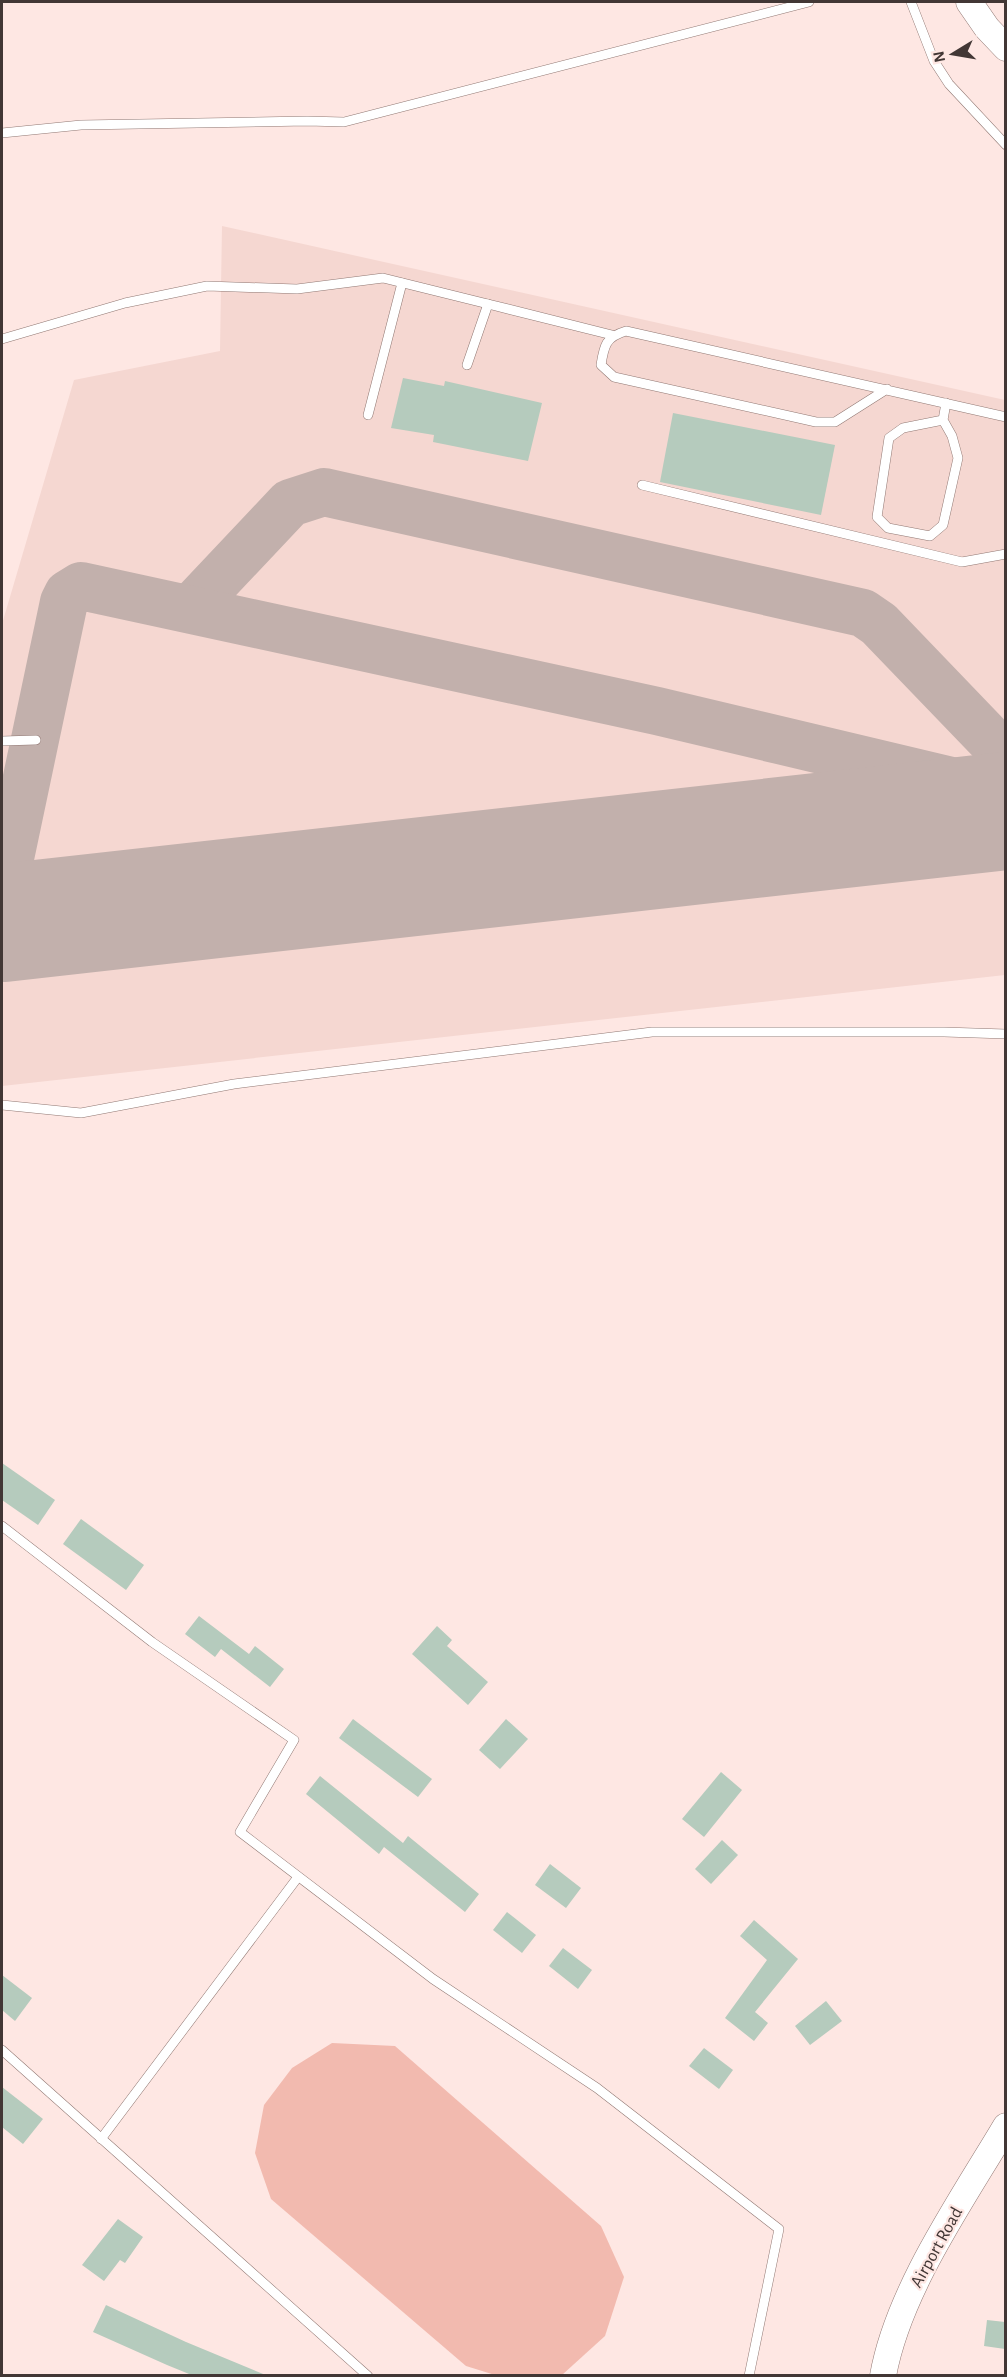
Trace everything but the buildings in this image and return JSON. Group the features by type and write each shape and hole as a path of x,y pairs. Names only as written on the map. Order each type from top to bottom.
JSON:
{"main road":[{"path":"969,2 987,28 1005,48"},
{"name":"Airport Road","path":"889,2371 910,2296 945,2228 1005,2126"}],"lane":[{"path":"2,133 81,125 307,121 344,123 809,2"},
{"path":"911,2 934,61 949,84 1005,145"},
{"path":"2,339 124,303 207,286 297,289 383,278 612,335 626,331 1005,417"},
{"path":"368,415 402,283"},
{"path":"467,365 488,304"},
{"path":"612,335 604,344 601,365 614,376 816,422 836,422 887,389"},
{"path":"943,420 903,428 889,438 877,517 888,528 930,536 943,525 958,458 952,435 943,420 946,403"},
{"path":"642,485 962,562 1005,554"},
{"path":"2,741 36,740"},
{"path":"2,1105 81,1113 234,1084 652,1032 1005,1034"},
{"path":"2,1526 152,1642 294,1740 240,1832 433,1979 597,2088 780,2229 749,2376"},
{"path":"101,2139 298,1877"},
{"path":"2,2050 368,2376"}],"shaded area":[{"path":"222,226 1005,400 1005,975 2,1086 2,624 74,380 220,351"},
{"path":"332,2043 395,2046 601,2226 624,2277 605,2336 562,2375 495,2375 466,2366 271,2199 255,2153 264,2105 292,2068"}],"taxiway":[{"path":"191,608 290,503 324,492 863,613 879,624 1006,756"},
{"path":"2,896 64,602 68,594 81,586 657,711 1006,794"}],"runway":[{"path":"2,923 1006,811"}]}
